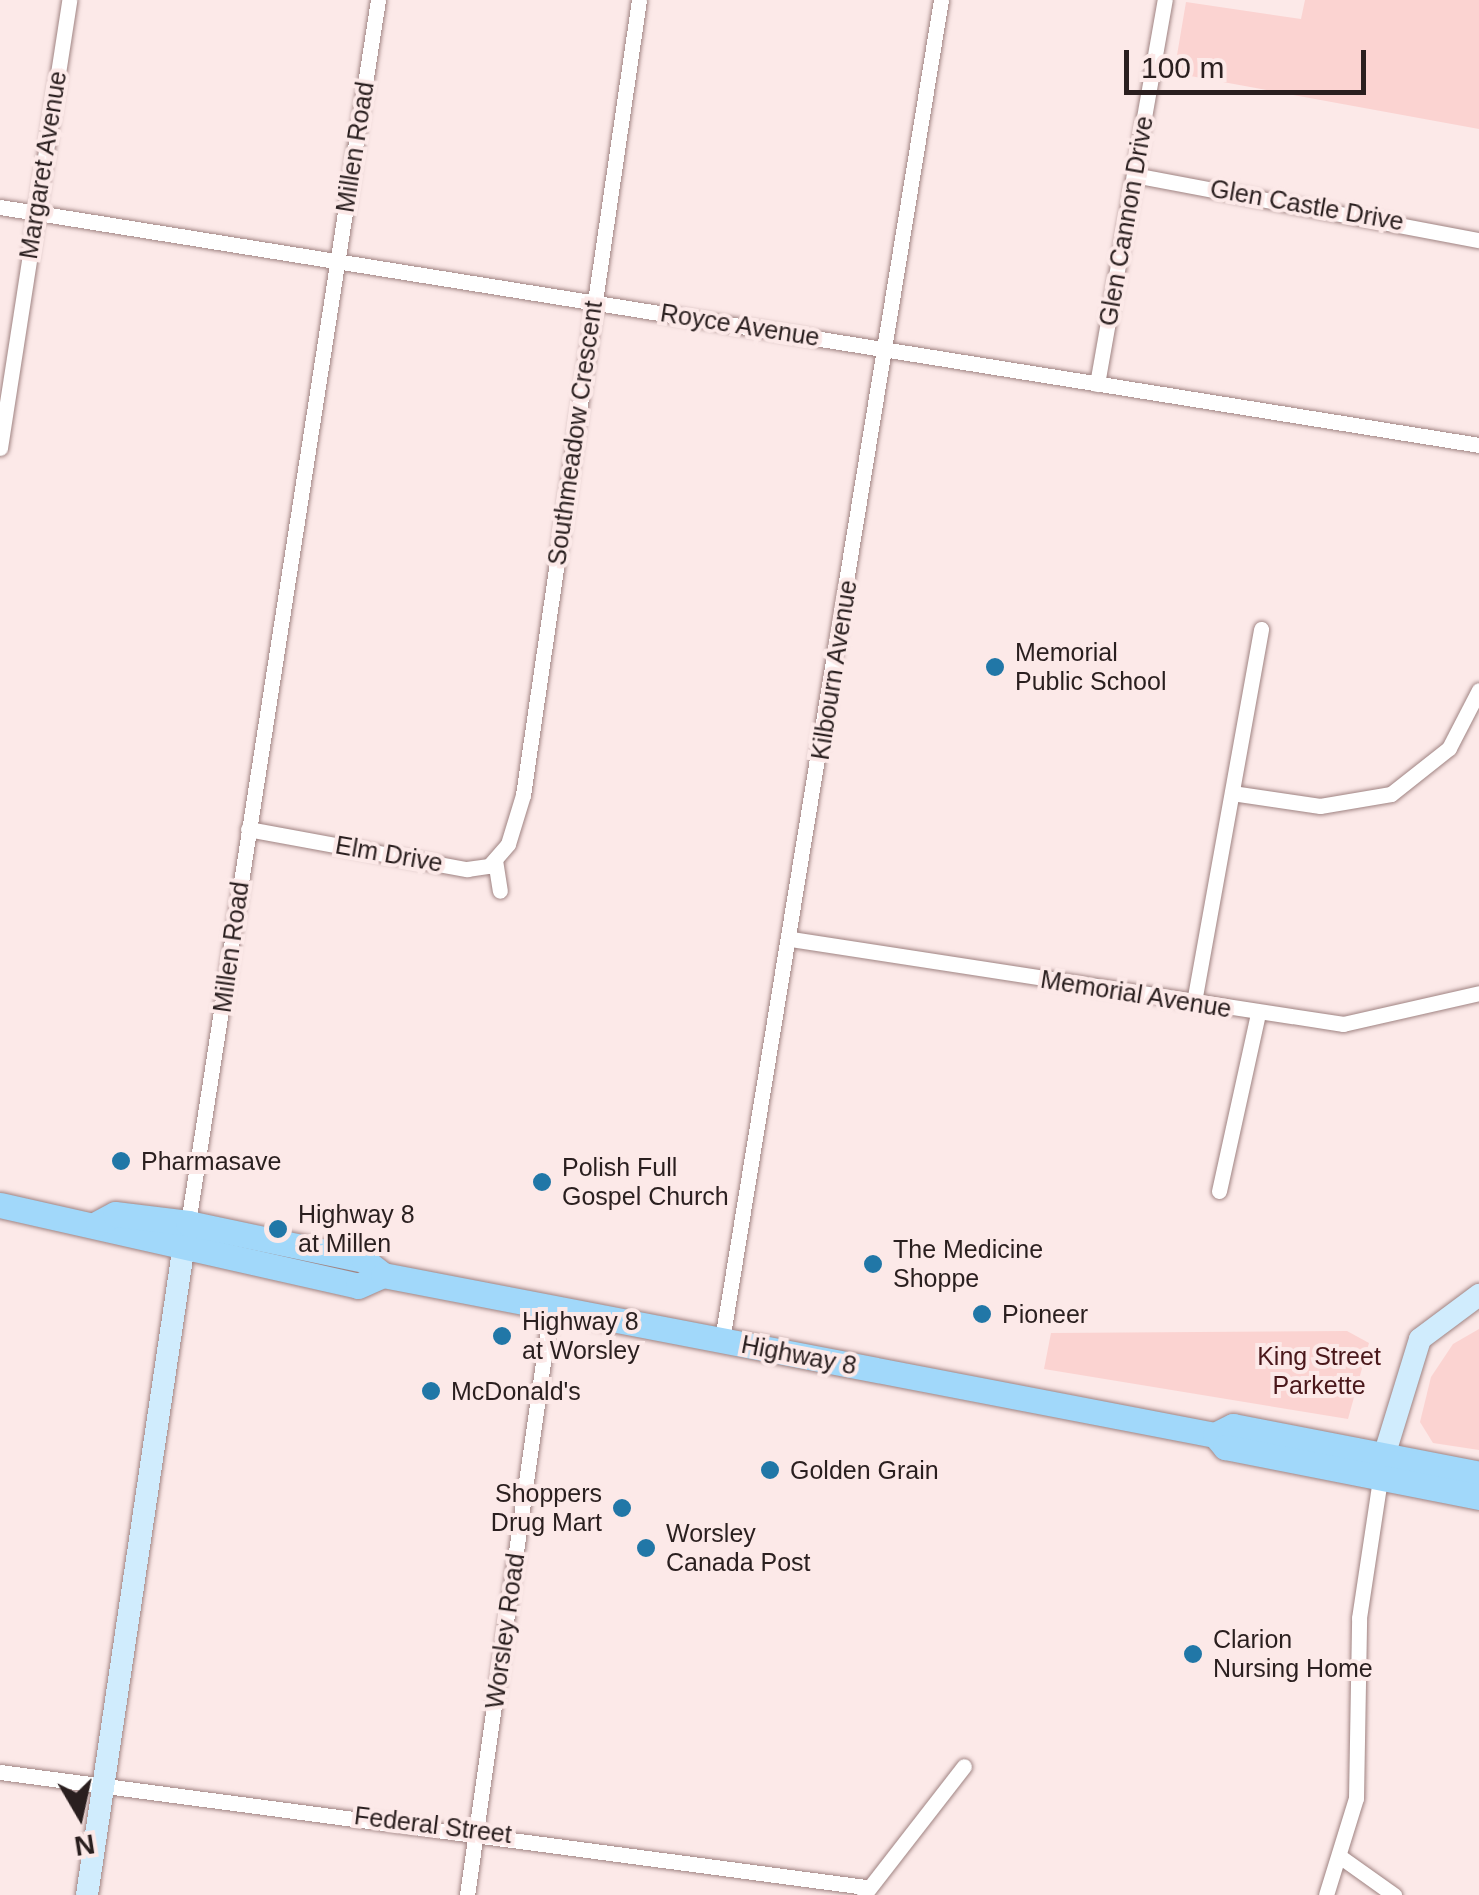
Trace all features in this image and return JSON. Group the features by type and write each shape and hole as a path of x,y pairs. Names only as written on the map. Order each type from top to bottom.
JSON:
{"main road":[{"name":"Highway 8","path":"0,1205 98,1223 111,1236 183,1253 358,1286 383,1275"},
{"name":"Highway 8","path":"98,1223 115,1214 188,1223 364,1260 383,1275 551,1308 1215,1435 1233,1426 1479,1497"},
{"name":"Highway 8","path":"1382,1468 1479,1474"}],"street":[{"name":"Margaret Avenue","path":"0,448 69,0"},
{"name":"Millen Road","path":"87,1895 378,0"},
{"name":"Southmeadow Crescent","path":"495,860 523,795 639,0"},
{"name":"Kilbourn Avenue","path":"722,1340 791,940 941,0"},
{"name":"Glen Cannon Drive","path":"1097,384 1165,0"},
{"name":"Glen Castle Drive","path":"1134,175 1479,240"},
{"name":"Royce Avenue","path":"0,207 1479,445"},
{"path":"1194,1002 1261,629"},
{"path":"1232,792 1320,806 1391,794 1449,748 1479,690"},
{"name":"Elm Drive","path":"248,829 467,869 495,860"},
{"path":"495,860 500,891"},
{"name":"Memorial Avenue","path":"791,940 1343,1024 1479,993"},
{"path":"1219,1191 1258,1014"},
{"path":"1326,1895 1342,1858 1359,1768 1359,1628 1382,1468 1420,1339 1479,1295"},
{"name":"Worsley Road","path":"467,1895 551,1308"},
{"path":"865,1891 964,1766"},
{"name":"Federal Street","path":"0,1772 476,1830 865,1891"},
{"path":"1342,1858 1394,1895"}],"green space":[{"path":"1305,0 1479,0 1479,129 1174,73 1186,2 1301,19"},
{"path":"1479,1329 1479,1450 1433,1443 1420,1422 1431,1377 1453,1344"},
{"name":"King Street Parkette","path":"1347,1331 1369,1343 1348,1419 1044,1369 1051,1333"}],"place":[{"name":"Memorial Public School","path":"995,667"},
{"name":"Pharmasave","path":"121,1161"},
{"name":"Polish Full Gospel Church","path":"542,1182"},
{"name":"Highway 8 at Millen","path":"278,1229"},
{"name":"The Medicine Shoppe","path":"873,1264"},
{"name":"Pioneer","path":"982,1314"},
{"name":"Highway 8 at Worsley","path":"502,1336"},
{"name":"McDonald's","path":"431,1391"},
{"name":"Golden Grain","path":"770,1470"},
{"name":"Shoppers Drug Mart","path":"622,1508"},
{"name":"Worsley Canada Post","path":"646,1548"},
{"name":"Clarion Nursing Home","path":"1193,1654"}]}
